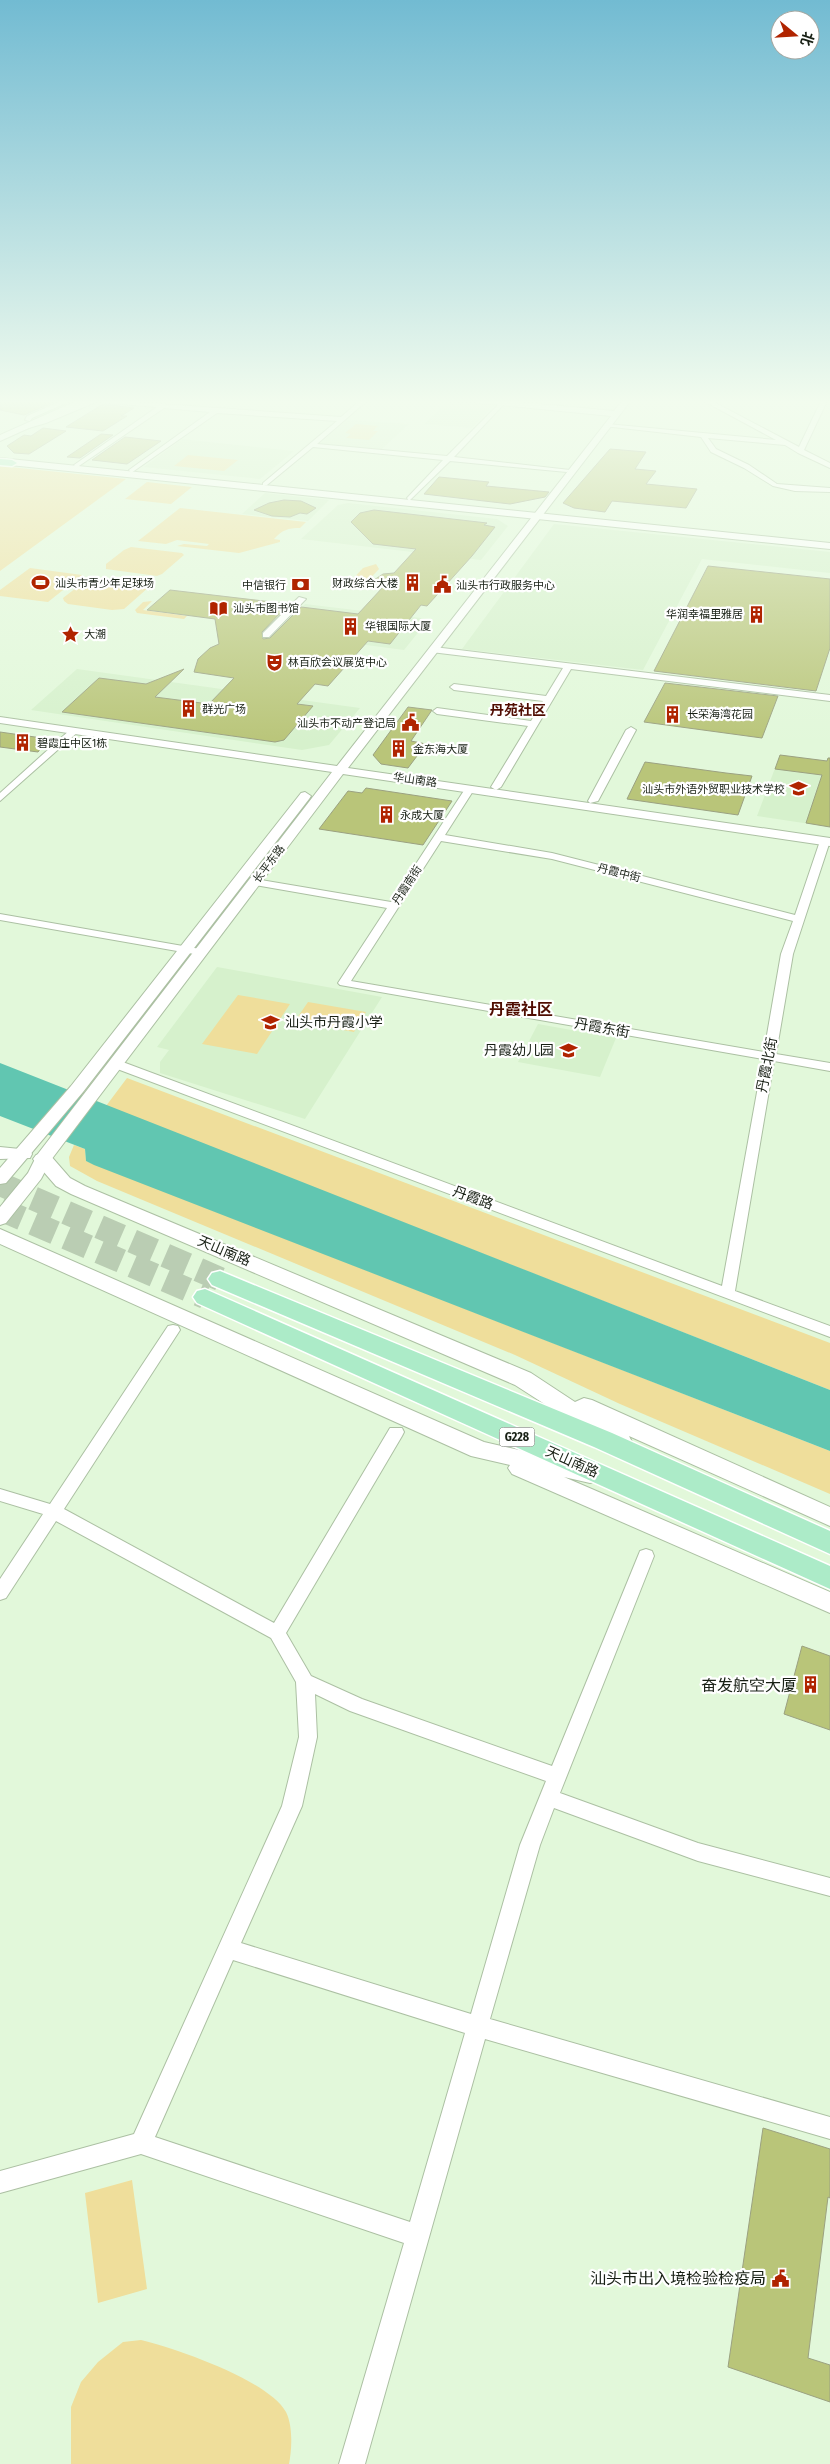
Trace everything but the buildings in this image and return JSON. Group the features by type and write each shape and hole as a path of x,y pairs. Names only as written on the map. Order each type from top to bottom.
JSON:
{"main road":[{"path":"536,514 830,541"},
{"path":"536,514 830,546"},
{"name":"天山南路","path":"49,1151 63,1182 78,1190 360,1308 830,1517"},
{"path":"0,1153 23,1154"},
{"path":"0,1236 479,1450 830,1603"},
{"name":"天山南路","path":"830,1543 764,1511 652,1462 212,1288 611,1479 830,1578"},
{"name":"天山南路","path":"523,1379 652,1462"},
{"path":"479,1450 611,1479"},
{"path":"764,1511 830,1528"}],"street":[{"name":"长平东路","path":"0,1219 35,1175 49,1151 255,882 335,766 434,650 536,514"},
{"name":"长平东路","path":"0,1179 77,1089 185,950 536,514"},
{"path":"266,635 302,599"},
{"path":"434,650 830,698"},
{"path":"496,787 569,666"},
{"path":"454,687 549,700"},
{"path":"437,711 534,724"},
{"name":"华山南路","path":"0,715 470,788 828,840"},
{"name":"华山南路","path":"0,720 593,801 828,840"},
{"path":"0,798 74,730"},
{"path":"593,801 631,730"},
{"name":"丹霞南街","path":"344,983 470,788"},
{"name":"丹霞中街","path":"438,837 552,856 799,919"},
{"name":"丹霞北街","path":"728,1292 787,954 828,840"},
{"path":"255,882 393,906"},
{"path":"0,917 200,952"},
{"name":"丹霞东街","path":"344,983 830,1067"},
{"name":"丹霞路","path":"116,1064 728,1292 830,1332"},
{"path":"0,1593 173,1330"},
{"path":"276,1633 396,1432"},
{"path":"0,1495 54,1511 276,1633 304,1681 308,1737 292,1806 142,2143"},
{"path":"352,2464 416,2236 530,1845 646,1556"},
{"path":"304,1681 356,1705 557,1776"},
{"path":"549,1798 698,1852 830,1887"},
{"path":"229,1949 477,2026 830,2128"},
{"path":"0,2182 142,2143 416,2236"}],"shaded area":[{"path":"0,514 78,514 0,571"},
{"path":"172,514 234,514 306,522 300,528 289,529 280,533 274,539 280,540 280,542 239,553 177,546 184,544 207,546 209,544 177,540 166,544 138,541"},
{"path":"242,514 315,514 308,521"},
{"path":"328,514 450,514 497,519 508,526 481,560 301,539"},
{"path":"554,524 830,552 830,573 702,559 643,670 462,649"},
{"path":"131,547 182,553 184,555 157,576 106,569 106,564"},
{"path":"376,564 379,569 364,585 353,588 349,583 363,568"},
{"name":"汕头市青少年足球场","path":"30,568 82,575 48,602 0,596 0,590"},
{"path":"94,578 145,584 149,587 124,609 112,610 68,604 64,601 63,598 85,581"},
{"path":"152,601 143,610 187,616 184,619 137,613 135,610 143,602"},
{"name":"华银国际大厦","path":"305,604 429,619 404,650 276,633"},
{"path":"77,669 360,708 329,745 302,750 31,710"},
{"name":"汕头市外语外贸职业技术学校","path":"780,755 830,762 830,827 757,816"},
{"name":"汕头市丹霞小学","path":"217,967 382,997 305,1119 160,1073 160,1062 169,1050 157,1047"},
{"path":"238,995 290,1004 257,1054 202,1044"},
{"path":"308,1002 366,1012 354,1032 295,1021"},
{"name":"丹霞幼儿园","path":"538,1024 616,1038 600,1077 518,1062"},
{"path":"127,1078 830,1343 830,1390 106,1106"},
{"path":"74,1145 85,1149 86,1161 830,1451 830,1494 620,1404 515,1355 97,1181 70,1166 69,1157"},
{"path":"132,2180 147,2289 98,2303 85,2193"},
{"path":"141,2340 175,2350 220,2367 261,2388 276,2400 286,2412 290,2424 291,2445 289,2464 71,2464 71,2407 81,2382 98,2362 123,2342"}],"water":[{"path":"0,1063 830,1390 830,1451 94,1165 86,1161 85,1149 0,1116"}],"tunnel":[{"path":"0,1184 220,1279"},
{"path":"0,1209 205,1297"}],"place":[{"name":"汕头市青少年足球场","path":"41,583"},
{"name":"财政综合大楼","path":"412,583"},
{"name":"中信银行","path":"300,585"},
{"name":"汕头市行政服务中心","path":"442,585"},
{"name":"汕头市图书馆","path":"219,608"},
{"name":"华润幸福里雅居","path":"757,614"},
{"name":"华银国际大厦","path":"351,626"},
{"name":"大潮","path":"70,634"},
{"name":"林百欣会议展览中心","path":"274,662"},
{"name":"群光广场","path":"188,709"},
{"name":"长荣海湾花园","path":"673,714"},
{"name":"汕头市不动产登记局","path":"410,723"},
{"name":"碧霞庄中区1栋","path":"23,743"},
{"name":"金东海大厦","path":"399,749"},
{"name":"汕头市外语外贸职业技术学校","path":"799,789"},
{"name":"永成大厦","path":"386,815"},
{"name":"汕头市丹霞小学","path":"271,1022"},
{"name":"丹霞幼儿园","path":"568,1050"},
{"name":"奋发航空大厦","path":"811,1685"},
{"name":"汕头市出入境检验检疫局","path":"780,2278"}],"district":[{"name":"丹苑社区","path":"518,710"},
{"name":"丹霞社区","path":"521,1009"}]}
